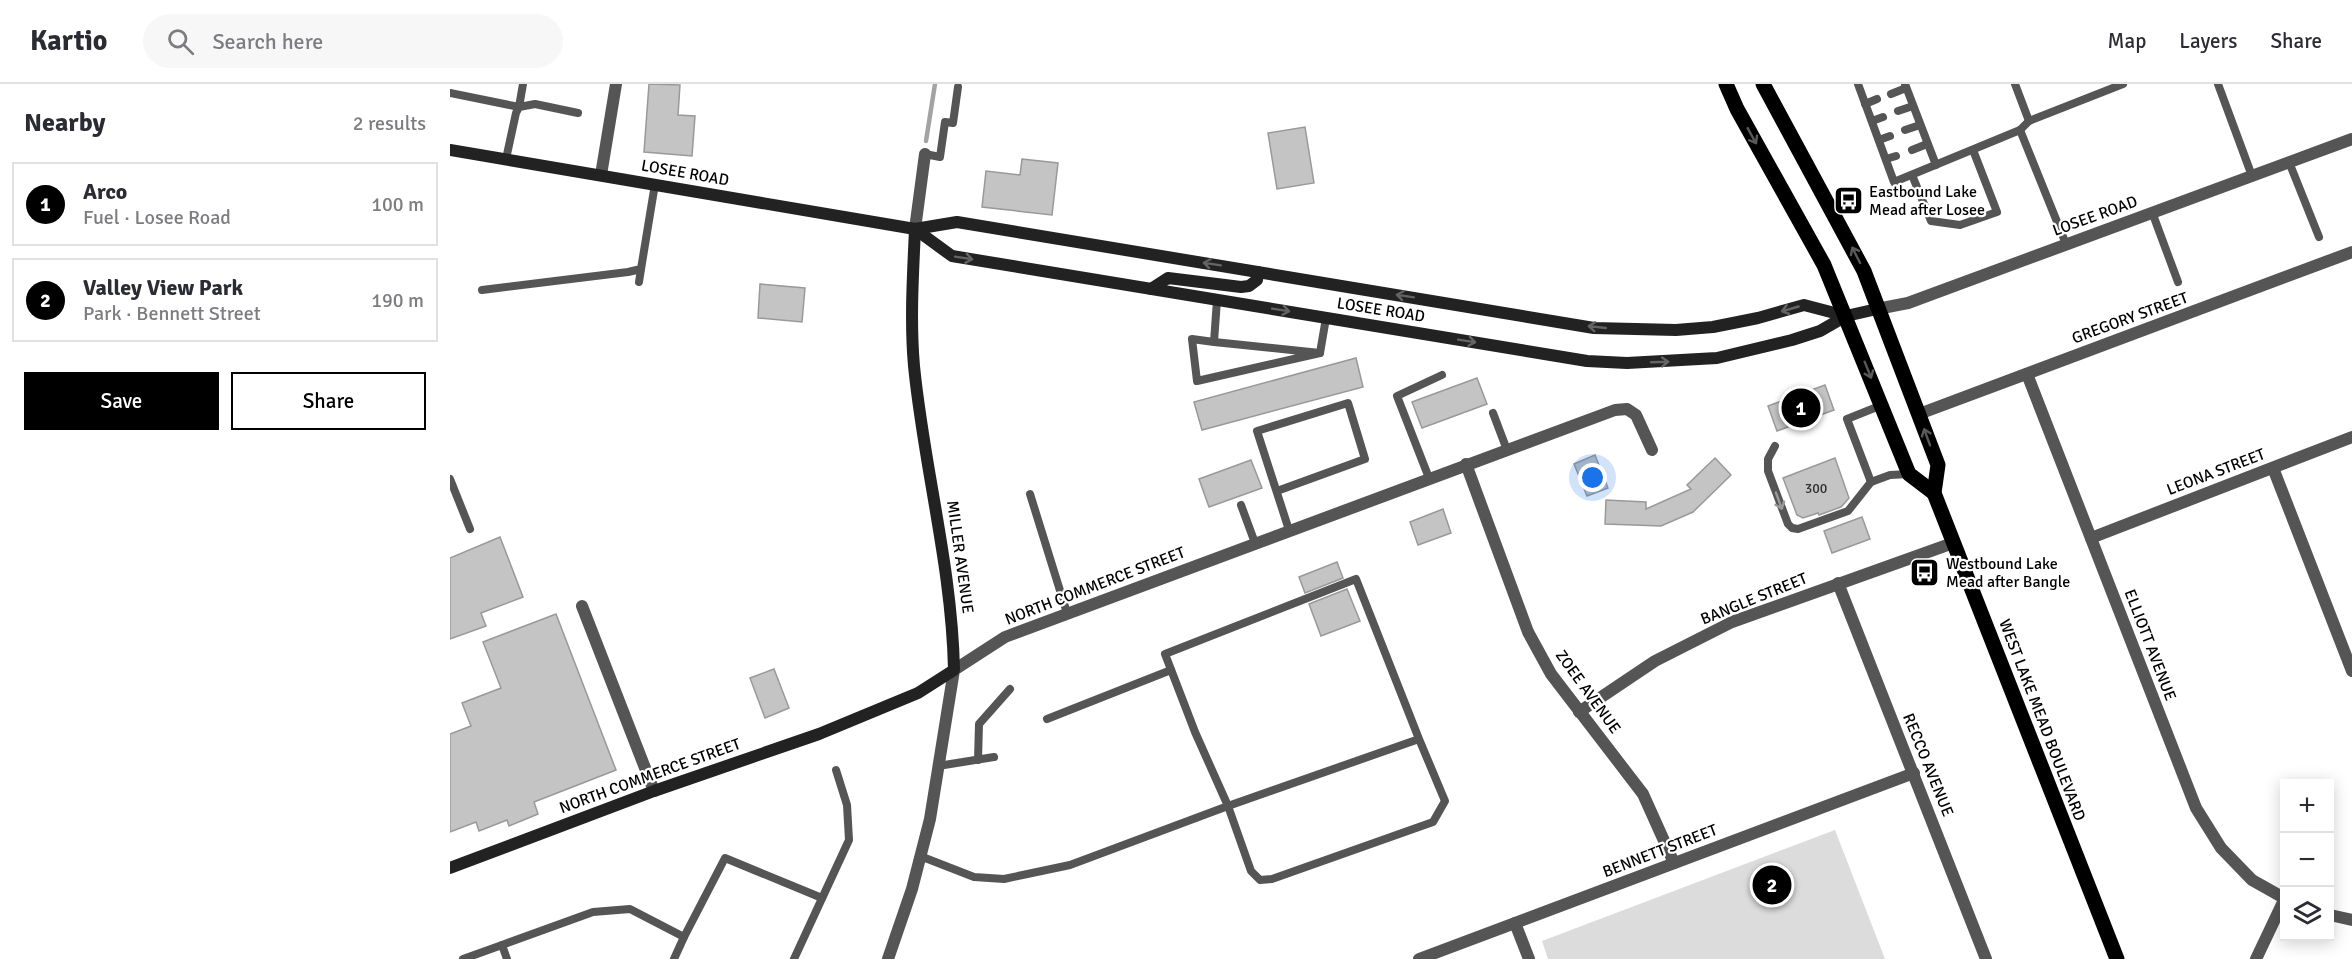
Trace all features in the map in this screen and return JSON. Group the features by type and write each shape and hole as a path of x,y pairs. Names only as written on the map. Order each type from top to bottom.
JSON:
{"main road":[{"path":"1726,84 1737,109 1824,265 1909,474 1934,493"},
{"name":"WEST LAKE MEAD BOULEVARD","path":"1763,84 1864,271 1938,465 1934,493 2117,959"},
{"name":"LOSEE ROAD","path":"450,150 915,229 957,222 1594,328 1677,330 1713,327 1758,318 1804,305 1846,316"},
{"name":"LOSEE ROAD","path":"915,229 952,256 1587,361 1627,363 1717,358 1820,331 1846,316 1877,309"},
{"name":"MILLER AVENUE","path":"915,229 911,315 915,368 953,622 954,670"},
{"path":"1151,289 1168,278 1240,288 1249,286 1257,280 1258,272"},
{"name":"NORTH COMMERCE STREET","path":"450,868 654,791 829,730 918,693 954,670"}],"street":[{"path":"601,175 616,84"},
{"name":"LOSEE ROAD","path":"1877,309 1908,303 2352,139"},
{"name":"MILLER AVENUE","path":"915,229 925,154"},
{"name":"GREGORY STREET","path":"1919,414 2352,252"},
{"name":"ELLIOTT AVENUE","path":"2027,374 2196,808 2221,848 2252,880 2280,897"},
{"name":"NORTH COMMERCE STREET","path":"954,670 1005,637 1615,410 1627,409 1636,415 1652,450"},
{"name":"LEONA STREET","path":"2091,538 2352,437"},
{"name":"ZOEE AVENUE","path":"1466,465 1528,632 1551,674 1643,794 1674,863"},
{"path":"2273,468 2352,671"},
{"name":"BANGLE STREET","path":"1579,712 1655,661 1732,622 1953,543"},
{"name":"RECCO AVENUE","path":"1838,583 1986,959"},
{"path":"582,606 654,791"},
{"name":"MILLER AVENUE","path":"888,959 912,889 930,819 954,670"},
{"name":"BENNETT STREET","path":"1419,959 1914,773"},
{"path":"2256,959 2280,908"},
{"path":"2334,916 2352,920"},
{"path":"1515,923 1529,959"}],"lane":[{"path":"506,159 523,84"},
{"path":"1858,84 1894,182 2020,130 2029,121 2123,84"},
{"path":"2015,84 2029,121"},
{"path":"2218,84 2252,176"},
{"path":"1892,94 1906,86 1936,165"},
{"path":"925,154 940,157 945,122 953,123 958,87"},
{"path":"450,93 519,107 535,104 578,113"},
{"path":"1865,104 1877,99"},
{"path":"1898,111 1913,106"},
{"path":"1872,121 1883,117"},
{"path":"1905,130 1920,125"},
{"path":"2020,130 2066,244"},
{"path":"1879,140 1890,136"},
{"path":"1912,150 1927,144"},
{"path":"1912,175 1931,221 1960,225 1997,212 1973,150"},
{"path":"1886,159 1896,156"},
{"path":"2289,162 2319,237"},
{"path":"639,282 655,184"},
{"path":"2152,212 2178,282"},
{"path":"482,290 641,269"},
{"path":"1214,342 1216,300"},
{"path":"1320,353 1326,318"},
{"path":"1192,339 1214,342 1320,353 1197,381 1192,339"},
{"path":"1429,478 1397,396 1442,375"},
{"path":"1276,491 1365,459 1348,403 1257,431 1276,491 1289,530"},
{"path":"1871,482 1847,419 1882,405"},
{"path":"1493,413 1507,450"},
{"path":"1775,446 1768,459 1768,471 1788,524 1798,530 1848,511 1871,482 1890,475 1909,474"},
{"path":"450,479 470,529"},
{"path":"1030,494 1067,613"},
{"path":"1240,505 1255,543"},
{"path":"1356,579 1419,739 1445,801 1433,822 1272,879 1260,880 1251,871 1228,806 1195,732 1165,654 1356,579"},
{"path":"1047,719 1171,670"},
{"path":"978,760 978,724 1010,689"},
{"path":"920,856 974,877 1004,879 1070,865 1228,806 1419,739"},
{"path":"938,766 994,757"},
{"path":"794,959 849,840 847,806 836,770"},
{"path":"674,959 725,858 822,898"},
{"path":"464,959 593,912 630,909 684,938"},
{"path":"502,945 507,959"}],"shaded area":[{"path":"1835,830 1885,959 1548,959 1542,941"}],"building":[{"path":"649,84 680,85 678,115 695,116 692,156 644,152"},
{"path":"1305,127 1314,183 1277,189 1268,133"},
{"path":"1022,159 1058,163 1052,215 982,207 986,171 1020,175"},
{"path":"760,284 805,288 802,322 758,318"},
{"path":"1356,358 1363,387 1202,430 1194,402"},
{"path":"1477,378 1487,404 1422,428 1412,402"},
{"path":"1825,385 1834,410 1777,431 1768,406"},
{"path":"1595,455 1608,488 1587,496 1574,464"},
{"path":"1715,458 1731,475 1693,512 1661,526 1605,524 1606,500 1646,502 1646,509 1691,489 1687,485"},
{"path":"1835,458 1849,498 1841,507 1819,515 1818,513 1803,518 1797,515 1783,478"},
{"path":"1251,460 1262,488 1209,507 1199,479"},
{"path":"1443,509 1451,533 1418,545 1410,522"},
{"path":"1862,517 1870,539 1832,553 1824,531"},
{"path":"500,537 523,597 481,613 486,626 450,639 450,558"},
{"path":"1337,562 1343,578 1305,593 1299,577"},
{"path":"1347,589 1360,621 1321,636 1309,604"},
{"path":"556,614 616,770 534,802 538,814 509,826 507,820 479,831 476,822 450,832 450,734 471,726 462,703 501,688 483,642"},
{"path":"774,669 789,708 765,718 750,678"}],"waterway":[{"path":"926,141 935,84"}],"place":[{"name":"Eastbound Lake Mead after Losee","path":"1848,201"},
{"name":"Arco","path":"1801,408"},
{"name":"Westbound Lake Mead after Bangle","path":"1925,573"},
{"name":"Valley View Park","path":"1772,885"}]}
